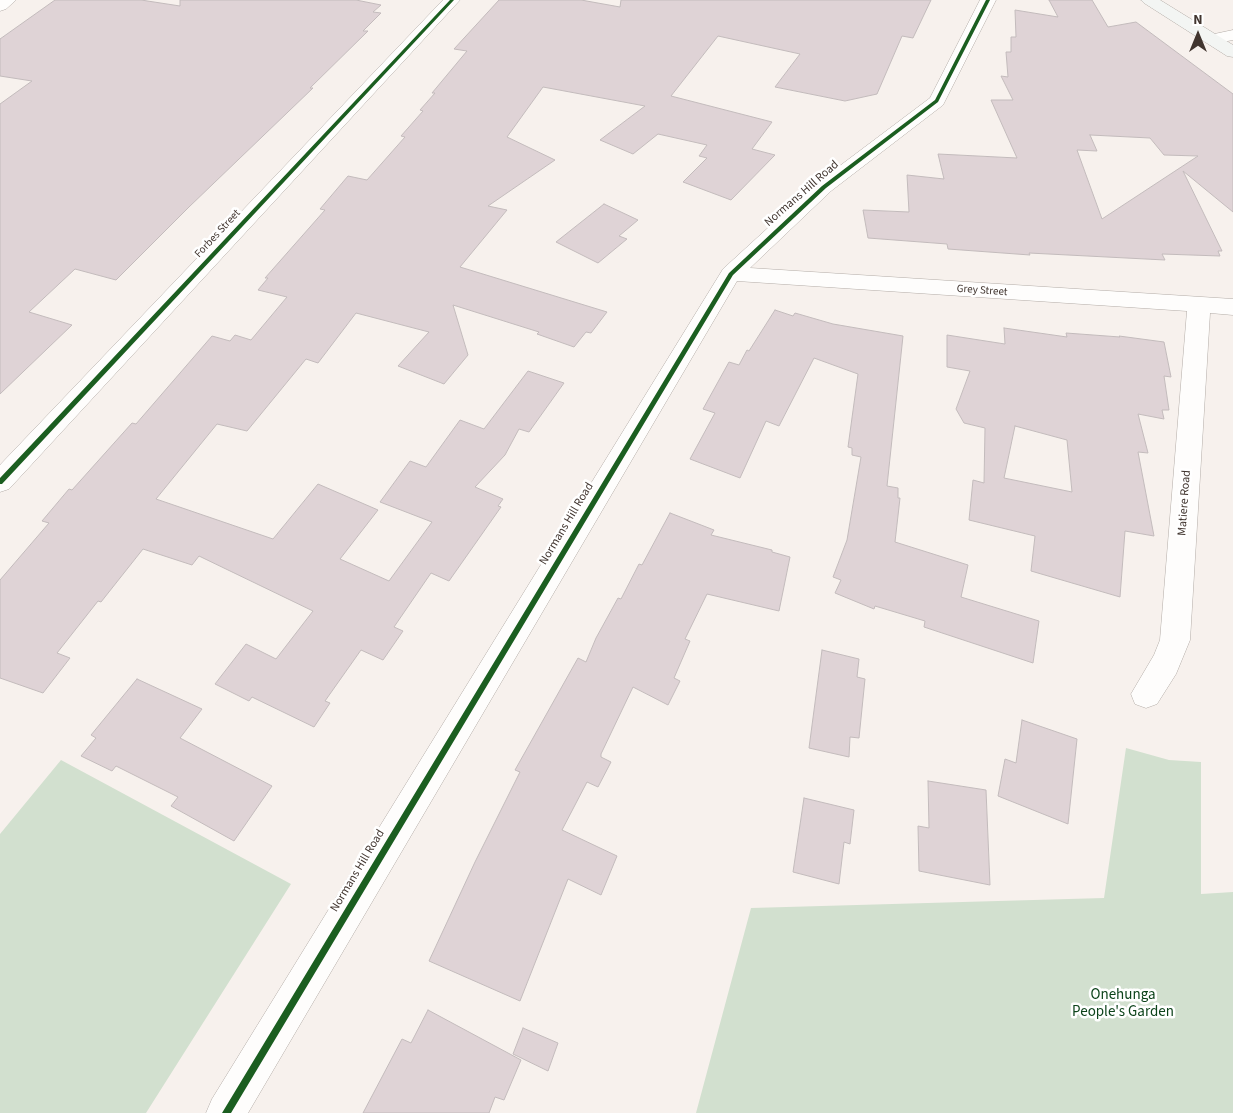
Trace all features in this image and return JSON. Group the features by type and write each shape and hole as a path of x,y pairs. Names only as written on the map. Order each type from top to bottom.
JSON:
{"street":[{"path":"0,6 8,0"},
{"name":"Forbes Street","path":"0,482 452,0"},
{"name":"Normans Hill Road","path":"226,1113 731,274 824,187 937,101 988,0"},
{"path":"1149,0 1233,52"},
{"path":"1211,39 1233,35"},
{"name":"Grey Street","path":"731,274 1233,307"},
{"name":"Matiere Road","path":"1146,694 1166,664 1175,640 1199,305"}],"green space":[{"name":"Onehunga People's Garden","path":"1126,748 1169,760 1201,762 1201,894 1233,892 1233,1113 696,1113 751,908 1104,898"},
{"path":"61,760 291,884 146,1113 0,1113 0,834"}],"building":[{"path":"55,0 141,0 180,6 180,0 356,0 381,5 373,12 381,13 363,31 368,31 310,88 313,88 116,280 75,269 29,312 72,325 0,394 0,104 32,81 0,76 0,39"},
{"path":"499,0 581,0 620,7 621,0 931,0 913,38 902,36 877,94 845,101 775,87 800,54 718,36 671,96 772,122 752,149 775,155 731,200 683,182 707,158 699,156 707,145 658,134 633,154 600,140 645,106 543,87 507,137 555,160 488,206 507,210 460,267 607,312 591,333 586,332 574,347 537,334 539,332 453,305 468,355 444,384 398,366 429,332 356,313 318,363 306,359 247,431 217,424 156,499 273,539 318,484 378,510 340,559 389,581 432,522 380,502 410,461 426,467 460,420 484,429 528,371 564,383 529,432 519,429 505,455 475,487 503,499 498,506 501,507 449,581 431,573 394,627 403,631 383,660 361,650 325,701 330,703 314,727 252,697 249,701 215,684 246,644 276,659 313,611 199,556 192,565 143,549 101,602 98,601 57,653 70,658 43,693 0,678 0,580 49,523 42,521 69,489 72,490 132,423 136,424 212,336 230,341 235,335 251,340 287,297 258,290 268,278 265,278 325,210 320,209 348,176 367,180 405,137 401,136 423,111 420,110 435,93 432,93 467,51 454,49"},
{"path":"1049,0 1092,0 1108,27 1136,22 1233,94 1233,212 1183,171 1222,251 1218,251 1220,256 1162,254 1165,260 1029,253 1030,255 948,249 947,244 868,238 863,210 909,212 907,175 944,179 938,154 1017,158 991,100 1013,100 1001,76 1008,77 1006,52 1011,52 1011,37 1016,37 1015,10 1058,17","holes":["1090,135 1150,138 1164,155 1198,156 1102,219 1077,150 1097,151"]},
{"path":"604,204 638,220 619,236 627,239 598,263 556,242"},
{"path":"775,310 793,316 795,313 833,324 903,336 887,486 898,488 898,498 900,498 895,542 968,565 961,597 1039,621 1033,663 924,627 925,621 875,606 874,609 835,593 841,580 833,577 847,540 861,457 852,455 852,448 848,447 858,374 814,358 779,426 766,421 740,478 690,459 715,413 703,409 729,362 739,365 747,350 749,351"},
{"path":"1004,328 1067,337 1066,333 1119,336 1164,342 1171,377 1164,376 1169,410 1162,410 1164,419 1138,414 1148,453 1138,452 1154,536 1125,531 1120,597 1031,571 1035,536 969,520 973,480 984,483 985,428 964,423 956,409 970,371 947,367 947,335 1005,344","holes":["1015,426 1067,440 1072,492 1004,478"]},
{"path":"670,513 714,530 711,535 772,550 772,552 790,557 779,611 707,594 685,639 690,641 674,678 680,681 668,705 633,687 601,754 601,757 611,762 598,787 587,782 562,830 617,856 601,895 568,879 520,1001 429,961 475,862 520,772 515,770 578,658 586,662 596,638 618,598 621,599 639,564 642,565"},
{"path":"822,650 859,659 857,677 865,679 859,738 850,737 849,757 809,748"},
{"path":"137,679 202,709 180,738 272,786 234,841 171,806 178,797 116,766 112,771 81,756 96,738 91,735"},
{"path":"1022,720 1077,739 1068,824 998,796 1005,759 1016,763"},
{"path":"928,781 986,790 990,885 919,871 918,826 929,828"},
{"path":"804,798 854,810 850,844 844,842 839,884 793,872"},
{"path":"428,1010 521,1060 504,1100 495,1097 489,1113 363,1113 402,1039 411,1043"},
{"path":"523,1028 558,1043 548,1071 513,1054"}],"cycle path":[{"path":"0,482 452,0"},
{"path":"226,1113 731,274 824,187 937,101 988,0"}]}
